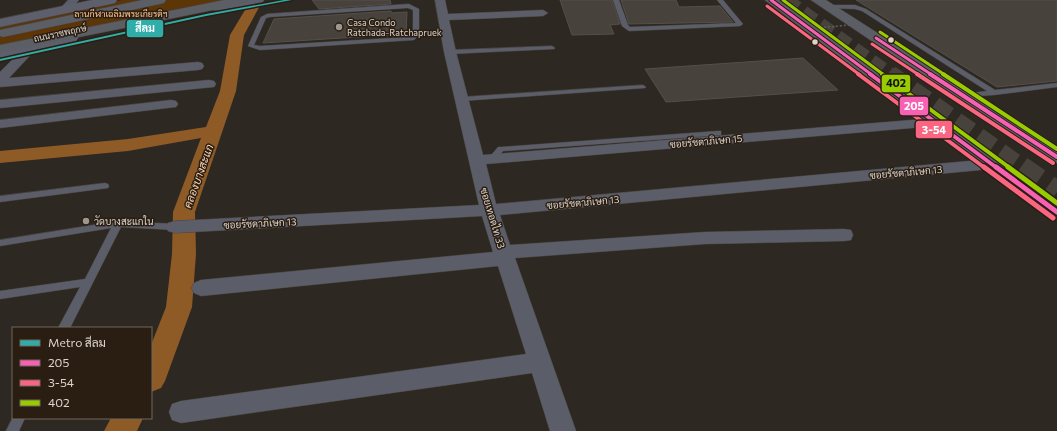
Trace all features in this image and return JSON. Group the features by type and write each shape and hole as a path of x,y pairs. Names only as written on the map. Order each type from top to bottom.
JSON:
{"main road":[{"path":"0,23 69,5 112,0"},
{"path":"0,33 136,0"},
{"name":"ถนนราชพฤกษ์","path":"0,33 160,0"},
{"name":"ถนนราชพฤกษ์","path":"0,45 214,0"},
{"path":"771,0 1057,212"},
{"path":"0,49 250,1"},
{"name":"ถนนราชพฤกษ์","path":"0,54 250,1"},
{"path":"823,3 1057,156"}],"street":[{"path":"442,8 543,13"},
{"name":"ซอยเทอดไท 33","path":"442,8 450,52 462,99 484,159 490,210 563,431"},
{"path":"0,80 32,47"},
{"path":"0,83 198,66"},
{"path":"0,104 209,84"},
{"path":"0,124 171,104"},
{"name":"ซอยรัชดาภิเษก 15","path":"484,159 936,122"},
{"name":"ซอยรัชดาภิเษก 13","path":"175,227 490,210 991,164"},
{"path":"201,288 504,255 706,238 844,235"},
{"path":"181,412 540,362"}],"lane":[{"path":"616,0 625,26 629,28 740,24 720,0"},
{"path":"823,3 855,7 864,10 994,93"},
{"path":"414,7 416,9 416,35 408,39 260,48 252,46 264,17 268,15 336,8 414,7"},
{"path":"450,52 552,48"},
{"path":"964,96 1057,85"},
{"path":"462,99 643,87"},
{"path":"484,159 501,149 718,132"},
{"path":"0,199 105,186"},
{"path":"65,327 118,224"},
{"path":"0,243 118,224 175,227"},
{"path":"0,295 88,282"},
{"path":"12,431 18,419"}],"path":[{"path":"796,30 860,24"}],"green space":[{"name":"ลานกีฬาเฉลิมพระเกียรติฯ","path":"122,0 248,0 0,51 0,26"}],"building":[{"path":"312,0 390,0 391,4 319,9"},
{"path":"560,0 612,0 620,24 610,25 614,34 572,35"},
{"path":"621,0 676,0 679,7 720,6 733,22 629,24"},
{"path":"856,0 1057,0 1057,81 997,87"},
{"name":"Casa Condo Ratchada-Ratchapruek","path":"391,11 392,13 407,12 406,34 263,43 274,19"},
{"path":"803,58 838,90 666,102 645,69"}],"waterway":[{"name":"คลองบางสะแก","path":"152,377 179,307 184,254 184,212 228,91 237,35 257,0"},
{"path":"0,157 128,145 213,131"},
{"name":"คลองบางสะแก","path":"120,431 127,419"}],"tunnel":[{"path":"786,0 891,75"},
{"path":"890,74 1023,168"},
{"path":"1021,167 1057,192"}],"metro line":[{"name":"สีลม","path":"0,60 206,15 290,0"}],"transit line":[{"name":"205","path":"771,0 1057,212"},
{"name":"402","path":"783,0 1057,203"},
{"name":"3-54","path":"767,6 1053,218"},
{"name":"402","path":"880,32 1057,149"},
{"name":"205","path":"876,38 1057,157"},
{"name":"3-54","path":"872,44 1053,163"}],"place":[{"name":"Casa Condo Ratchada-Ratchapruek","path":"339,27"},
{"name":"วัดบางสะแกใน","path":"86,221"}]}
